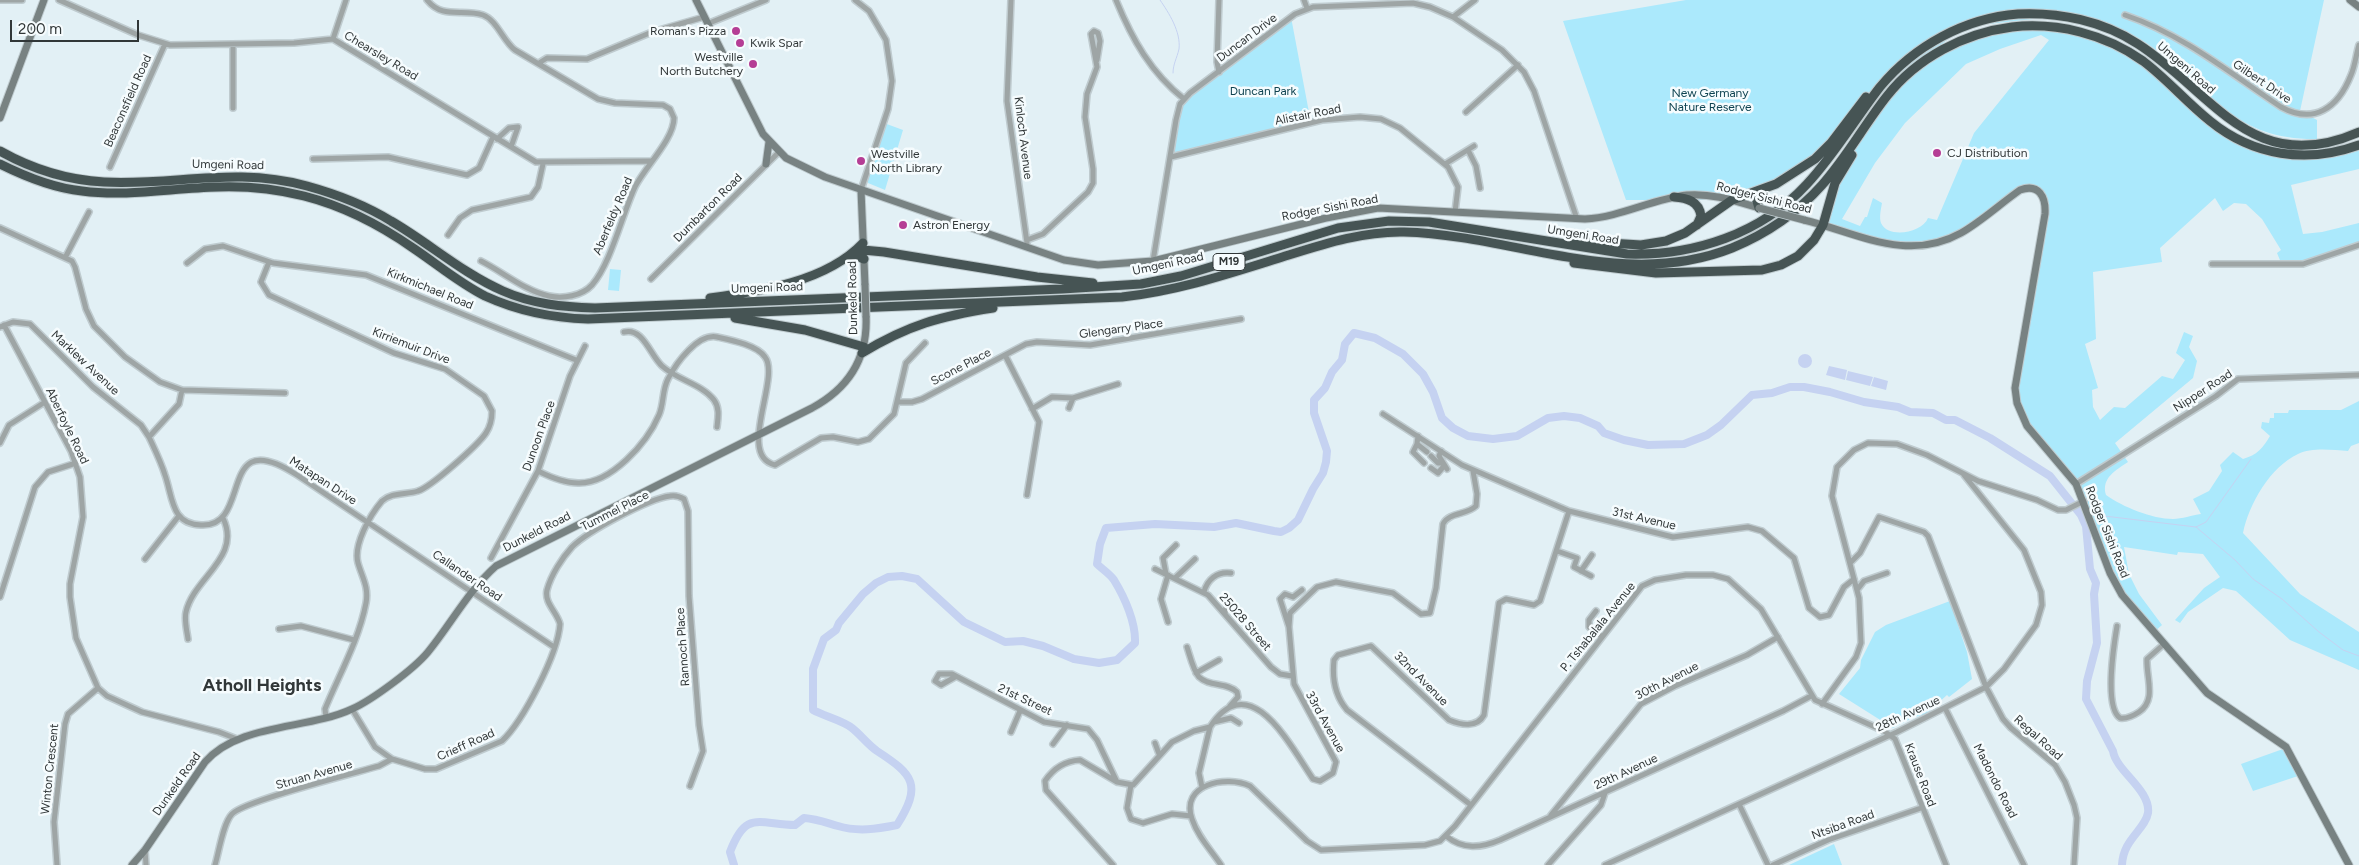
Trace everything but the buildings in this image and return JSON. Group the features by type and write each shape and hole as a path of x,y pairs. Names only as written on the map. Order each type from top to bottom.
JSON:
{"highway":[{"name":"Umgeni Road","path":"0,151 46,172 91,181 134,182 239,176 275,179 305,185 340,196 374,212 472,276 519,297 544,304 577,308 1120,286 1181,276 1338,228 1366,223 1416,221 1637,254 1686,250 1711,244 1742,232 1778,209 1806,186 1882,85 1897,69 1928,45 1962,27 2020,14 2075,18 2112,30 2139,45 2167,66 2221,115 2256,135 2284,143 2308,144 2332,141 2359,132"},
{"path":"1482,231 1631,246 1666,241 1695,227 1732,200 1760,191 1788,178 1824,151 1879,80 1900,60 1925,42 1962,27"},
{"name":"Umgeni Road","path":"0,164 38,180 81,191 120,194 230,187 266,189 303,196 333,205 374,224 472,288 514,307 572,319 1122,297 1168,290 1338,240 1378,233 1426,234 1613,263 1648,265 1695,260 1733,247 1776,225 1815,193 1901,80 1930,58 1965,39 2016,27 2056,28 2093,36 2130,53 2157,72 2211,122 2235,138 2256,148 2286,155 2307,156 2332,153 2359,145"},
{"path":"1518,249 1579,264 1634,272 1762,270 1781,265 1798,256 1809,246 1823,225 1835,183 1876,115 1901,80"},
{"path":"1759,208 1756,198 1760,191"},
{"path":"1674,197 1687,199 1698,206 1700,216 1695,227"},
{"path":"658,305 786,285 863,251 884,252 1037,278 1120,286"},
{"path":"847,257 857,256 863,251"},
{"path":"621,318 755,320 805,330 864,347 924,322 965,312 1068,300"}],"street":[{"path":"0,0 22,0"},
{"path":"0,118 43,0"},
{"name":"Chearsley Road","path":"59,0 121,28 165,44 233,45 333,39 532,160 543,164 652,161"},
{"path":"333,39 346,0"},
{"name":"Aberfeldy Road","path":"427,0 444,12 477,14 487,17 506,42 598,99 657,104 670,109 674,118 672,129 633,191 601,270 588,288 570,296 549,296 526,286 481,261"},
{"name":"Rodger Sishi Road","path":"696,0 768,142 791,161 812,172 1025,248 1064,260 1098,265 1153,261 1368,210 1403,208 1577,218 1613,216 1674,197 1696,195 1732,200 1882,243 1923,246 1947,240 1962,232 2020,190 2031,187 2040,192 2045,200 2045,214 2015,394 2019,410 2027,426 2076,484 2081,502 2119,590 2207,693 2286,747 2349,865"},
{"path":"539,63 547,58 587,59 652,32 705,20 766,0"},
{"path":"855,0 869,11 886,40 892,81 888,109 862,190"},
{"name":"Kinloch Avenue","path":"1011,0 1007,101 1027,240 1025,248"},
{"path":"1116,0 1146,59 1162,80 1184,99 1178,112 1153,261"},
{"path":"1219,0 1217,62 1219,72"},
{"path":"1304,0 1307,8"},
{"path":"1453,17 1475,0"},
{"path":"2350,0 2359,7"},
{"name":"Duncan Drive","path":"1184,99 1295,14 1307,8 1413,1 1453,17 1502,50 1518,65 1537,97 1577,218"},
{"name":"Gilbert Drive","path":"2126,15 2174,35 2281,108 2296,114 2322,113 2333,103 2351,76 2359,45"},
{"path":"1027,240 1043,234 1092,187 1094,173 1086,134 1085,107 1088,89 1096,74 1100,36 1094,31 1091,35"},
{"name":"Beaconsfield Road","path":"110,167 165,44"},
{"path":"233,45 233,108"},
{"path":"1466,112 1518,65"},
{"name":"Alistair Road","path":"1171,156 1311,122 1368,117 1395,124 1446,164 1457,183 1455,212"},
{"path":"313,159 378,156 419,163 457,175 467,175 479,168 495,138 509,128 518,127 511,147"},
{"path":"766,164 768,142"},
{"path":"1446,164 1474,146"},
{"path":"1468,150 1476,166 1480,188"},
{"name":"Dumbarton Road","path":"650,279 779,152"},
{"path":"448,235 460,218 472,210 531,197 538,187 543,164"},
{"name":"Dunkeld Road","path":"132,865 145,850 205,762 216,750 237,739 352,709 420,661 472,591 488,574 511,557 760,434 834,394 850,378 864,347 866,316 862,190"},
{"path":"66,256 89,212"},
{"path":"0,228 66,256 76,267 86,309 98,331 125,357 149,375 167,385 182,390 285,393"},
{"path":"2212,264 2303,264 2359,245"},
{"name":"Kirkmichael Road","path":"187,263 205,250 218,246 229,247 269,262 373,276 576,360"},
{"name":"Kirriemuir Drive","path":"269,262 261,282 269,295 394,353 445,369 484,396 491,407 491,422 481,439 424,488 384,499 356,547 358,562 367,584 367,593 362,620 325,709 326,717"},
{"name":"Glengarry Place","path":"1005,355 1031,342 1090,345 1241,319"},
{"name":"Marklew Avenue","path":"2,326 18,322 30,324 93,387 141,425 149,437"},
{"name":"Aberfoyle Road","path":"2,326 45,402 76,463 84,507 78,553 70,584 71,606 78,643 98,688"},
{"path":"624,332 630,331 637,334 659,363 714,399 718,409 717,427"},
{"path":"538,471 554,478 583,483 624,464 657,418 666,384 672,373 696,343 706,337 717,337 761,352 769,362 770,372 762,404 760,434 764,457 771,464 778,465 821,438 833,437 858,442 866,441 892,418 898,402 906,363 925,343"},
{"name":"Dunoon Place","path":"491,558 538,471 576,360 585,346"},
{"name":"Scone Place","path":"898,402 912,402 922,399 1005,355 1039,425 1026,495"},
{"name":"Nipper Road","path":"2076,484 2216,396 2236,379 2359,375"},
{"path":"1032,408 1052,397 1073,398 1118,384"},
{"path":"181,401 182,390"},
{"path":"188,639 186,611 224,553 228,533 223,518 204,526 189,523 178,517 172,506 162,466 149,437 181,401 194,391"},
{"path":"1069,408 1073,398"},
{"path":"0,442 9,425 45,402"},
{"name":"31st Avenue","path":"1382,414 1473,471 1569,511 1673,537 1748,527 1758,528 1794,558 1809,608 1820,617 1829,615 1844,587 1854,578"},
{"path":"1418,436 1413,452 1424,463"},
{"path":"1822,704 1859,650 1861,622 1858,590 1832,500 1832,488 1837,467 1854,450 1868,442 1897,444 1927,455 1964,475 2038,500 2058,510 2066,510 2081,502"},
{"path":"1417,444 1444,466"},
{"path":"1441,451 1439,456 1444,466"},
{"name":"Matapan Drive","path":"223,518 231,507 240,474 252,463 266,460 284,466 369,523"},
{"path":"0,596 35,487 48,472 76,463"},
{"path":"1431,468 1438,472 1444,466"},
{"name":"33rd Avenue","path":"1230,707 1244,704 1268,715 1313,780 1324,780 1335,771 1336,762 1301,700 1292,676 1289,615 1317,587 1332,582 1388,591 1404,600 1421,614 1430,613 1436,588 1443,524 1448,518 1471,510 1476,506 1477,494 1473,471"},
{"name":"28th Avenue","path":"1605,865 1946,708 1986,687 2020,650 2036,625 2042,605 2042,598 2024,550 1964,475"},
{"name":"Tummel Place","path":"554,647 560,624 547,600 547,591 559,566 572,547 603,525 663,497 676,496 684,499 686,504"},
{"name":"Rannoch Place","path":"686,504 689,596 699,725 703,751 690,786"},
{"name":"32nd Avenue","path":"1471,805 1347,710 1341,703 1335,688 1334,660 1338,655 1365,646 1374,647 1449,720 1465,725 1476,723 1484,715 1499,603 1506,599 1531,605 1538,603 1569,511"},
{"path":"145,559 178,517"},
{"path":"1850,563 1860,553 1879,517 1926,533 1986,687"},
{"name":"Callander Road","path":"369,523 554,647"},
{"path":"1168,622 1167,613 1161,599 1167,575 1163,558 1176,545"},
{"path":"1556,551 1577,558 1574,566 1591,576"},
{"path":"1581,571 1592,555"},
{"path":"1175,578 1194,559"},
{"name":"25028 Street","path":"1155,569 1204,592 1271,667 1280,674 1292,676"},
{"path":"1204,592 1206,584 1211,579 1226,572 1231,573"},
{"path":"1858,590 1864,580 1887,572"},
{"name":"P. Tshabalala Avenue","path":"1202,787 1207,784 1230,782 1240,782 1250,786 1307,841 1321,850 1436,843 1446,836 1645,584 1664,578 1698,574 1718,576 1732,582 1757,604 1811,696 1822,704"},
{"path":"1289,627 1280,599 1287,594 1293,597 1302,590"},
{"path":"1226,615 1227,598"},
{"path":"1596,611 1589,620 1589,626 1602,637"},
{"path":"279,629 302,626 354,640"},
{"path":"2117,626 2111,676 2114,711 2120,718 2136,714 2147,706 2149,699 2147,660 2151,654 2164,644"},
{"name":"30th Avenue","path":"1549,818 1641,704 1675,686 1747,655 1778,637"},
{"path":"1187,646 1196,673 1203,680 1226,686 1237,692 1238,697 1230,707 1220,713 1212,724 1199,773 1202,787 1192,800 1191,816 1202,839 1220,865"},
{"name":"Crieff Road","path":"392,759 425,770 436,770 500,743 509,733 540,682 554,647"},
{"path":"1196,673 1219,660"},
{"name":"21st Street","path":"955,677 1047,724 1080,726 1092,731 1117,782"},
{"name":"Regal Road","path":"1986,687 2007,725 2059,771 2076,812 2074,865"},
{"path":"98,688 107,696 142,712 219,732 237,739"},
{"name":"Winton Crescent","path":"57,865 54,822 65,724 68,714 98,688"},
{"name":"29th Avenue","path":"1446,836 1460,846 1487,845 1605,793 1811,696"},
{"name":"Krause Road","path":"1822,704 1890,734 1897,744 1921,808 1946,865"},
{"name":"Madondo Road","path":"1946,708 2024,865"},
{"path":"352,709 375,747 392,759"},
{"path":"1011,732 1020,711"},
{"path":"1191,816 1172,814 1143,823 1131,819 1127,808 1131,785 1142,776 1159,754 1176,739 1231,718 1239,723"},
{"path":"1053,744 1067,725"},
{"path":"1155,743 1159,754"},
{"name":"Struan Avenue","path":"215,865 228,819 239,808 379,766 392,759"},
{"path":"1113,865 1049,794 1044,784 1054,769 1077,760 1082,760 1117,782 1131,785"},
{"path":"1548,865 1601,805 1605,793"},
{"path":"1739,804 1768,865"},
{"name":"Ntsiba Road","path":"1773,865 1828,840 1921,808"},
{"path":"145,850 146,865"}],"green space":[{"name":"New Germany Nature Reserve","path":"1686,0 2324,0 2300,111 2317,120 2317,139 2290,137 2266,132 2247,124 2213,99 2159,52 2137,37 2101,21 2062,11 2060,16 1962,27 1837,134 1802,168 1732,200 1626,200 1563,21"},
{"name":"Duncan Park","path":"1291,17 1311,123 1171,157 1177,112 1184,99"},
{"path":"2003,29 2073,31 2130,53 2227,134 2298,156 2359,145 2359,169 2291,185 2303,234 2322,232 2359,223 2359,245 2321,259 2282,265 2277,253 2281,250 2262,219 2246,204 2234,203 2223,211 2215,198 2160,248 2162,262 2093,272 2096,339 2085,344 2098,388 2092,390 2093,407 2100,420 2114,407 2125,408 2162,376 2173,379 2185,360 2176,353 2184,332 2193,336 2189,347 2197,361 2193,378 2115,443 2128,462 2111,475 2106,484 2106,495 2129,508 2156,517 2176,519 2201,514 2193,499 2209,491 2222,471 2220,465 2233,452 2243,459 2256,453 2262,447 2270,436 2261,428 2262,422 2269,423 2270,418 2274,418 2274,413 2288,413 2289,410 2341,410 2359,401 2359,443 2351,446 2348,451 2310,450 2288,460 2278,468 2262,488 2250,510 2243,533 2300,594 2359,632 2359,670 2290,640 2236,591 2223,588 2188,612 2180,623 2175,620 2204,588 2220,577 2203,554 2178,552 2177,555 2124,547 2129,574 2139,594 2162,625 2154,632 2119,590 2077,484 2035,436 2016,399 2045,204 2030,187 1956,235 1908,247 1823,225 1843,170 1864,135 1902,81 1946,48","holes":["2041,35 2049,40 1974,133 1937,220 1928,218 1919,227 1905,232 1890,231 1881,223 1882,203 1873,198 1867,217 1865,217 1860,226 1842,219 1875,163 1905,123 1966,64 2000,49"]},
{"path":"884,123 903,130 885,190 868,183 868,169"},
{"path":"610,269 621,270 619,291 608,290"},
{"path":"1950,601 1967,652 1972,679 1949,697 1947,695 1926,714 1912,718 1893,728 1839,694 1860,668 1861,660 1875,632 1886,625"},
{"path":"2283,749 2298,776 2253,791 2241,764"},
{"path":"1834,844 1842,865 1789,865"}],"shaded area":[{"path":"1805,354 1810,356 1812,361 1810,366 1805,368 1800,366 1798,361 1800,356"},
{"path":"1829,366 1847,370 1845,380 1826,375"},
{"path":"1848,371 1873,377 1870,386 1846,380"},
{"path":"1874,377 1888,381 1886,390 1871,386"}],"waterway":[{"path":"1160,0 1178,36 1179,49 1173,73"},
{"path":"734,865 730,852 736,839 742,830 755,822 795,825 804,818 845,828 882,828 897,825 905,811 910,800 911,790 906,774 848,725 813,710 813,669 824,639 836,630 839,623 863,594 876,583 888,577 902,576 917,579 964,622 1005,642 1023,641 1043,646 1074,659 1099,663 1117,660 1135,643 1135,635 1129,611 1118,587 1112,578 1097,564 1100,544 1106,528 1155,524 1214,527 1236,523 1281,532 1289,528 1298,520 1323,473 1326,462 1327,451 1314,413 1314,400 1325,388 1332,372 1342,360 1345,344 1354,333 1375,338 1403,354 1423,374 1433,392 1442,418 1453,428 1468,436 1493,439 1517,436 1548,418 1564,416 1580,418 1598,426 1604,433 1624,440 1648,445 1684,444 1707,435 1721,425 1752,395 1772,393 1790,387 1804,387 1864,402 1898,407 1910,412 1933,413 1946,420 1955,420 1990,438 2050,476 2081,515 2086,526 2090,569 2096,583 2094,594 2097,643 2087,681 2086,699 2115,758 2144,796 2147,805 2148,813 2146,819 2126,848 2122,865"},
{"path":"2096,515 2196,527 2206,522 2251,459"},
{"path":"2081,515 2085,516"},
{"path":"2196,527 2235,560 2253,579 2282,599 2319,632 2343,650 2359,656"}],"place":[{"name":"Roman's Pizza","path":"736,31"},
{"name":"Kwik Spar","path":"740,43"},
{"name":"Westville North Butchery","path":"753,64"},
{"name":"CJ Distribution","path":"1937,153"},
{"name":"Westville North Library","path":"861,161"},
{"name":"Astron Energy","path":"903,225"}],"district":[{"name":"Atholl Heights","path":"262,686"}]}
